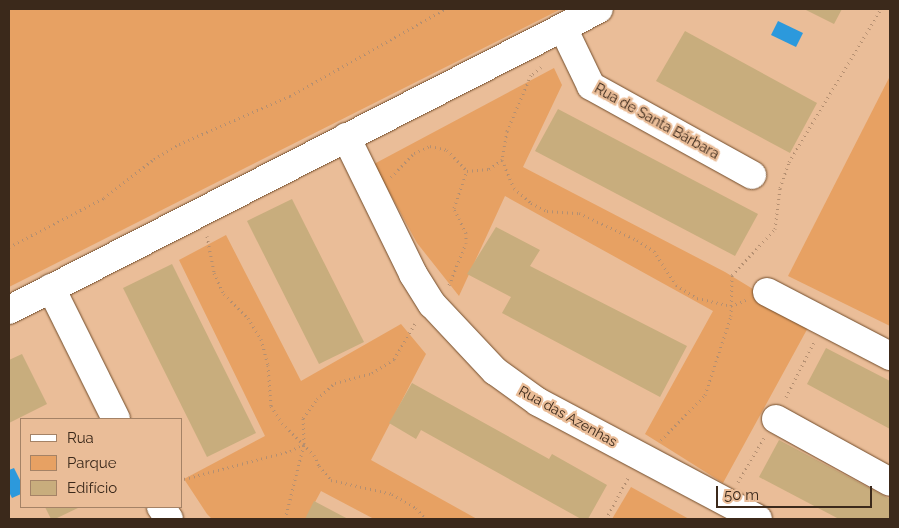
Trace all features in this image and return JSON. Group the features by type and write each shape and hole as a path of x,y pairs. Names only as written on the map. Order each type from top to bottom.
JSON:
{"street":[{"path":"9,310 346,138 567,37 599,9"},
{"name":"Rua de Santa Bárbara","path":"567,37 592,86 752,175"},
{"name":"Rua das Azenhas","path":"346,138 432,304 475,353 515,387 757,519"},
{"path":"51,288 116,418"},
{"path":"767,292 890,356"},
{"path":"776,419 890,482"},
{"path":"162,508 169,519"}],"path":[{"path":"9,247 104,198 154,159 179,144 290,96 445,9"},
{"path":"606,519 640,456 674,430 705,395 730,316 732,275 776,229 780,188 788,162 881,9"},
{"path":"567,37 531,75 507,131 502,160 514,188 531,204 547,211 578,213 637,240 654,251 676,285 697,298 731,306 767,292"},
{"path":"374,195 404,162 430,146 447,150 467,170 489,169 502,160"},
{"path":"285,519 304,444 303,418 317,399 335,383 372,373 394,359 408,331 453,280 460,254 466,243 466,233 454,208 467,170"},
{"path":"203,211 211,261 218,282 224,294 255,327 266,351 271,406 282,423 304,444 331,480 392,494 416,508 426,519"},
{"path":"184,479 290,451 304,444"}],"green space":[{"path":"9,9 561,9 9,287"},
{"path":"554,68 562,85 523,167 725,272 810,324 723,483 645,434 713,311 505,196 459,296 417,243 374,164"},
{"path":"890,76 890,326 788,276"},
{"path":"226,235 301,381 401,324 426,354 371,460 477,519 374,519 321,491 306,519 212,519 207,514 184,479 265,436 179,260"},
{"path":"631,487 689,519 612,519"}],"water":[{"path":"778,21 803,33 796,47 771,35"},
{"path":"14,468 20,480 20,494 12,498 9,492 9,470"}],"building":[{"path":"804,9 842,9 834,24"},
{"path":"685,31 817,103 790,153 656,81"},
{"path":"558,109 758,214 735,256 535,151"},
{"path":"292,199 364,342 319,364 247,221"},
{"path":"496,227 540,250 530,266 687,346 660,397 502,313 511,297 467,274"},
{"path":"172,264 256,433 207,457 123,288"},
{"path":"826,348 890,381 890,429 807,384"},
{"path":"22,354 47,404 9,423 9,360"},
{"path":"412,383 549,459 552,454 607,485 588,519 581,519 421,430 416,439 389,423"},
{"path":"779,440 890,499 890,519 839,519 759,477"},
{"path":"314,501 348,519 305,519"},
{"path":"46,508 78,508 55,519 51,519"}]}
